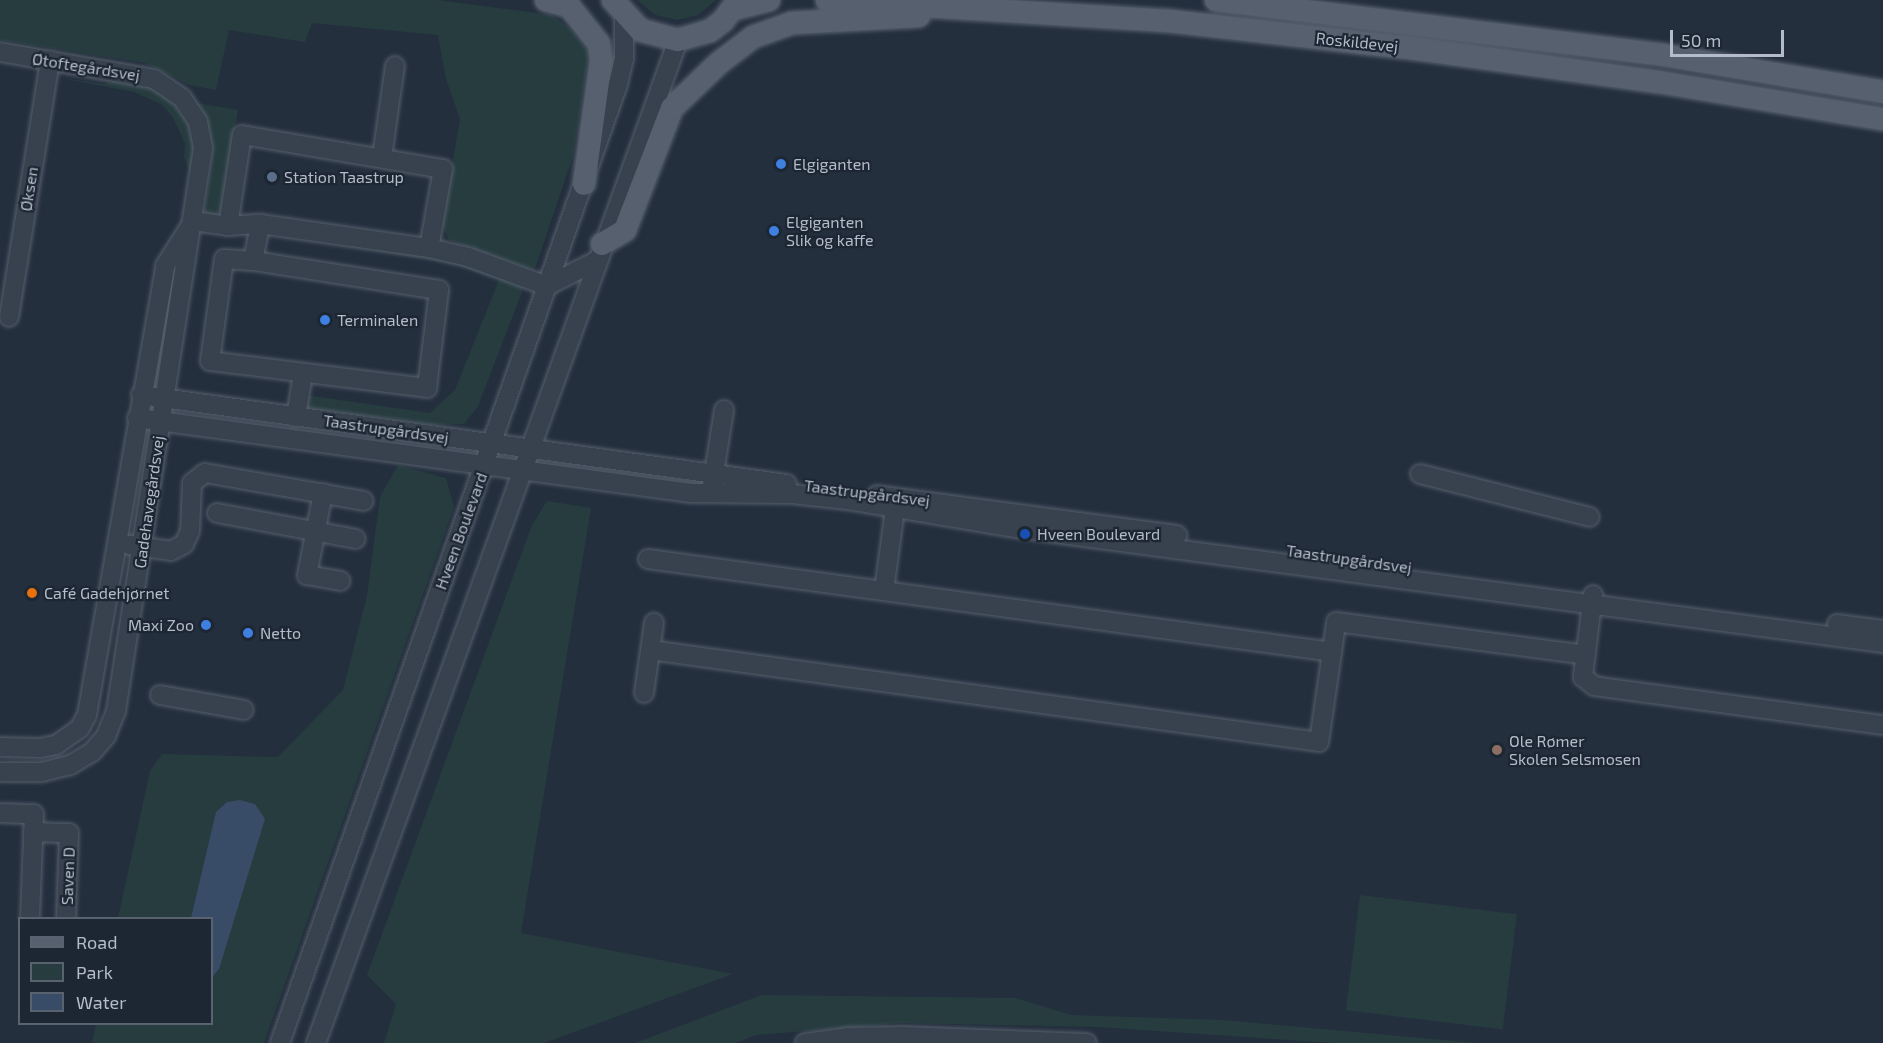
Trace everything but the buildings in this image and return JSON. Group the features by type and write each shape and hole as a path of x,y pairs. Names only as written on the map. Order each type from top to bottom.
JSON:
{"main road":[{"path":"546,0 569,6 598,44 601,60 584,184"},
{"path":"619,8 640,30 678,40 710,31 736,4 769,0"},
{"name":"Roskildevej","path":"827,0 1169,21 1418,49 1659,82 1883,119"},
{"name":"Roskildevej","path":"1216,0 1663,55 1883,92"},
{"path":"599,253 625,230 672,108 719,63 753,37 792,23 912,19 940,7"}],"street":[{"name":"Hveen Boulevard","path":"280,1043 618,84 624,59 619,8"},
{"path":"316,1043 599,253 678,40"},
{"name":"Øtoftegårdsvej","path":"0,52 142,75 182,98 198,122 203,148 164,399"},
{"name":"Øksen","path":"9,317 50,60"},
{"path":"382,157 395,66"},
{"path":"228,226 242,135 443,169 429,248"},
{"path":"193,221 228,226 260,224 429,248 468,257 547,286 599,253"},
{"name":"Øtoftegårdsvej","path":"141,395 165,266 193,221"},
{"path":"253,261 260,224"},
{"path":"224,259 253,261 439,290 427,388 210,361 224,259"},
{"path":"296,417 303,374"},
{"name":"Taastrupgårdsvej","path":"141,395 714,474 1008,510 1883,643"},
{"name":"Gadehavegårdsvej","path":"0,747 56,745 80,728 87,715 141,395"},
{"name":"Gadehavegårdsvej","path":"0,772 41,772 70,765 106,736 116,711 164,399"},
{"path":"711,494 724,410"},
{"name":"Taastrupgårdsvej","path":"137,418 522,471 711,494 792,494 1593,599 1883,630"},
{"path":"116,543 171,551 184,544 190,531 192,483 199,474 211,473 364,501"},
{"path":"1420,474 1590,517"},
{"path":"323,493 307,575 340,581"},
{"name":"Taastrupgårdsvej","path":"885,591 895,509"},
{"path":"217,513 356,539"},
{"path":"648,559 1332,652"},
{"path":"1593,599 1583,677 1594,686 1883,725"},
{"path":"650,650 1319,742 1336,622 1586,655"},
{"path":"644,693 654,623"},
{"path":"160,695 244,710"},
{"path":"0,813 34,814 30,917"},
{"name":"Saven D","path":"33,832 69,833 66,917"},
{"path":"805,1043 903,1036 1087,1043"}],"green space":[{"path":"0,0 437,0 552,15 571,29 589,53 573,156 536,266 533,270 449,240 442,225 460,119 446,79 438,35 312,23 305,42 229,30 216,90 189,85 145,63 0,40"},
{"path":"637,0 716,0 698,15 677,20 655,15"},
{"path":"60,78 104,84 121,79 148,86 171,100 191,129 195,153 186,203 190,172 184,157 185,143 172,116 161,104 134,92"},
{"path":"196,103 238,110 222,209 215,217 207,215 205,210 212,158 210,139"},
{"path":"289,236 467,263 525,284 478,406 464,424 435,425 306,408 305,395 430,413 455,390 499,280 457,265"},
{"path":"398,465 446,478 454,507 264,1043 92,1043 96,1025 213,1025 213,917 118,917 150,771 162,754 278,757 343,690 367,596 380,497"},
{"path":"547,501 591,508 521,933 733,974 544,1043 384,1043 396,1004 367,975 532,525"},
{"path":"1360,895 1517,914 1503,1029 1346,1010"},
{"path":"762,995 1015,998 1071,1015 1223,1020 1477,1043 1333,1043 1097,1027 902,1023 756,1035 735,1043 635,1043"}],"water":[{"path":"240,800 255,804 265,819 219,969 213,976 213,917 191,917 216,812 227,802"}],"place":[{"name":"Elgiganten","path":"781,164"},
{"name":"Station Taastrup","path":"272,177"},
{"name":"Elgiganten Slik og kaffe","path":"774,231"},
{"name":"Terminalen","path":"325,320"},
{"name":"Hveen Boulevard","path":"1025,534"},
{"name":"Café Gadehjørnet","path":"32,593"},
{"name":"Maxi Zoo","path":"206,625"},
{"name":"Netto","path":"248,633"},
{"name":"Ole Rømer Skolen Selsmosen","path":"1497,750"}]}
